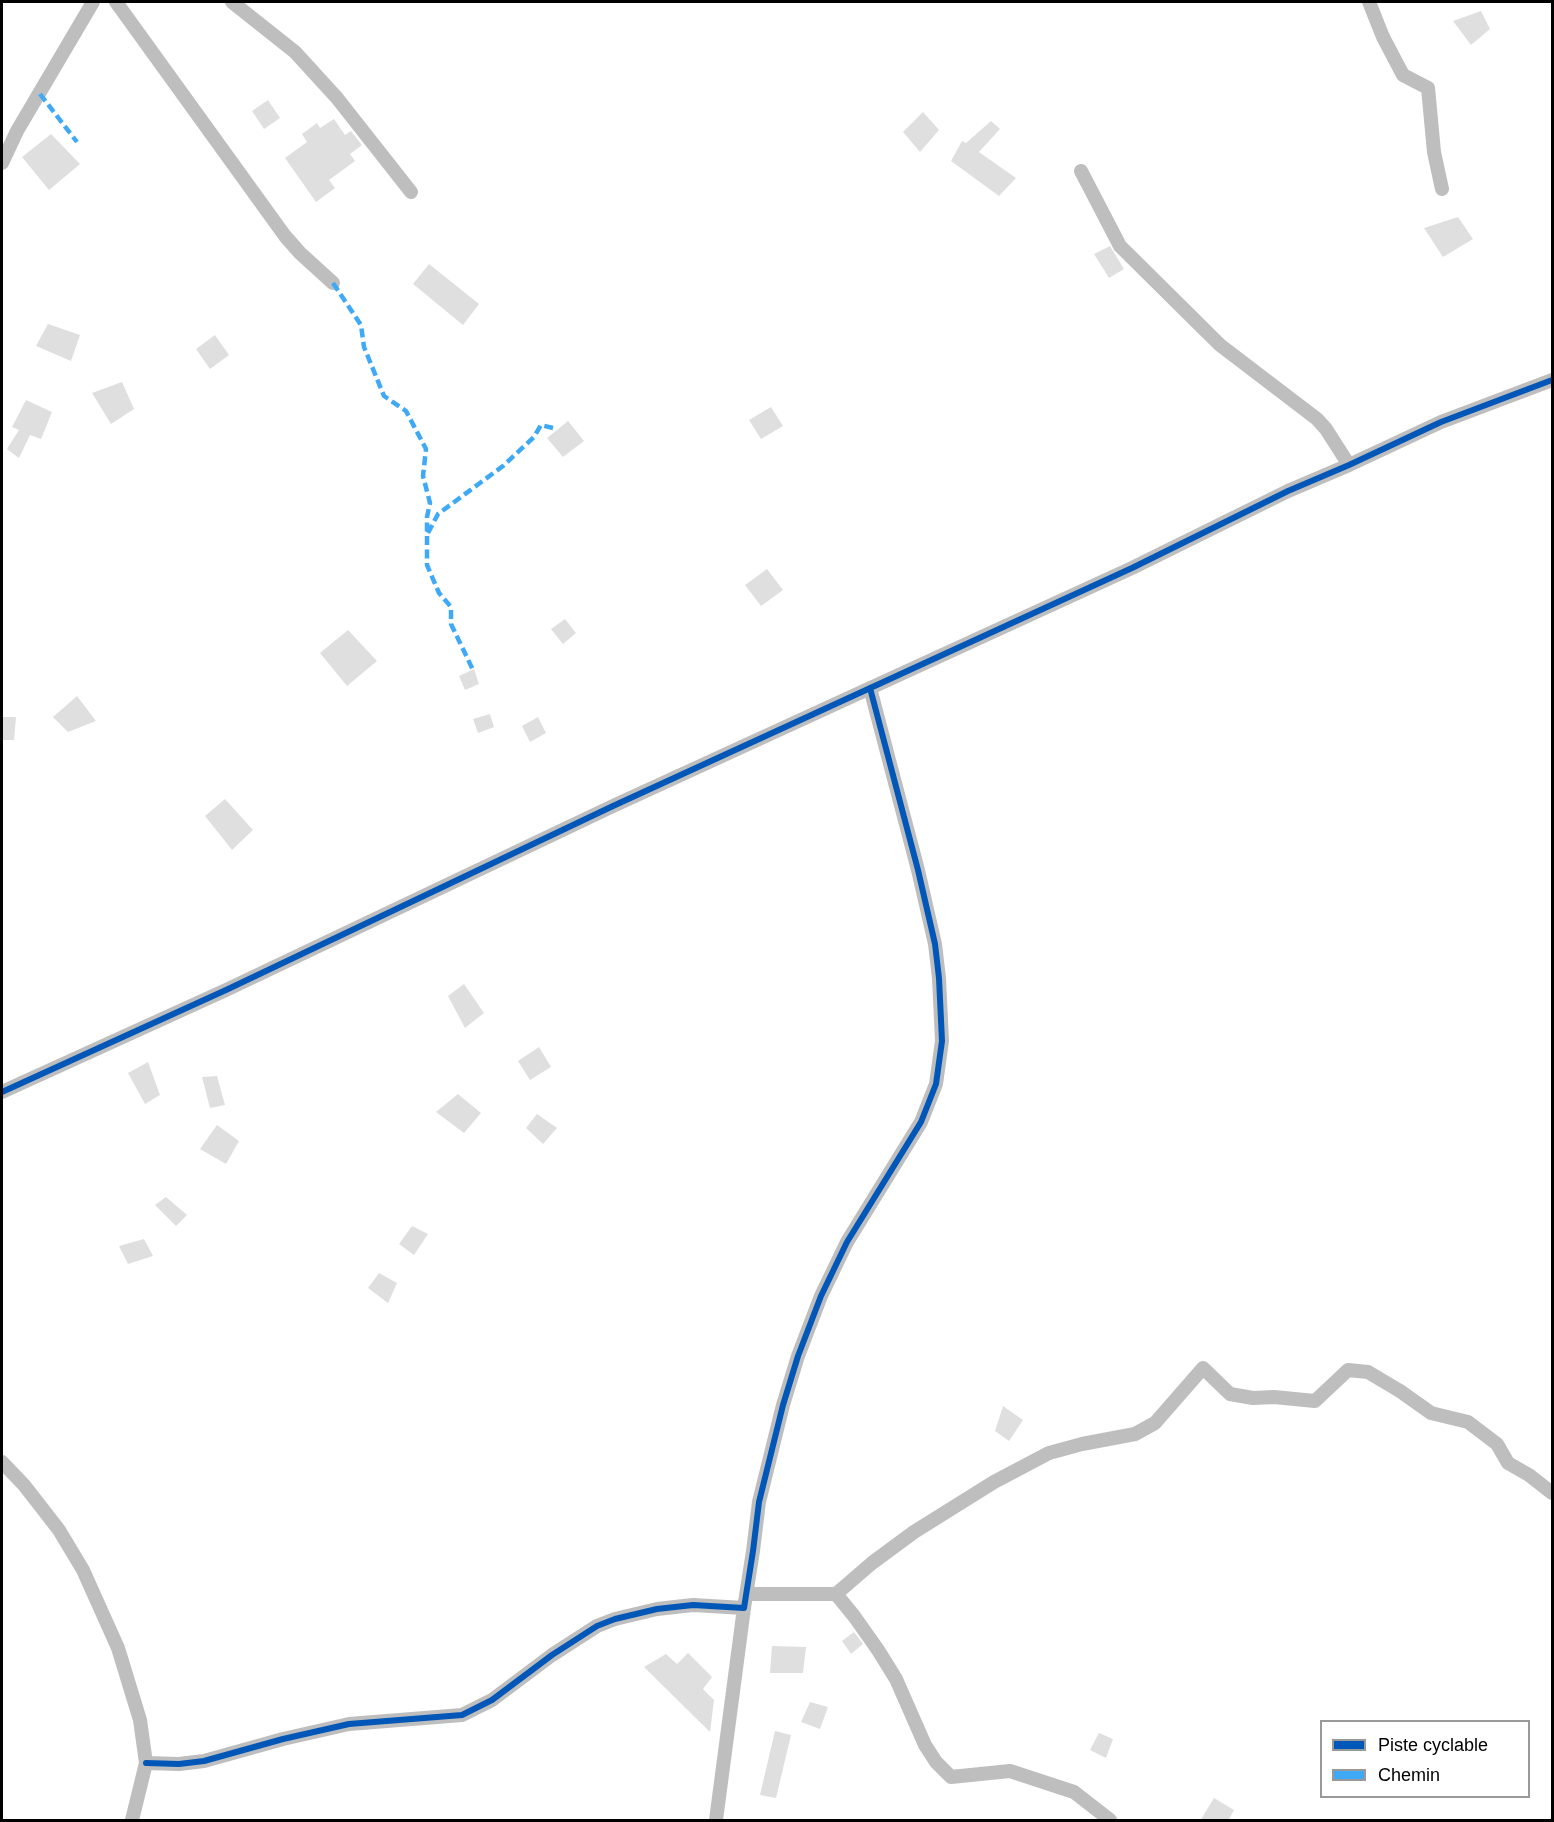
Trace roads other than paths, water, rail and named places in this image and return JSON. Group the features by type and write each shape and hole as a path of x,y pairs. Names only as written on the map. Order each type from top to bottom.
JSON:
{"street":[{"path":"2,163 12,138 93,2"},
{"path":"116,2 285,236 333,283"},
{"path":"232,2 295,52 337,98 411,192"},
{"path":"1369,2 1383,37 1403,75 1428,88 1434,152 1442,189"},
{"path":"1080,171 1120,246 1220,345 1317,419 1349,465"},
{"path":"2,1092 226,990 613,806 1121,573 1288,491 1441,422 1552,380"},
{"path":"716,1821 759,1502 783,1405 821,1296 847,1242 921,1122 938,1074 942,1041 935,944 916,861 870,688"},
{"path":"147,1763 179,1764 204,1761 254,1746 349,1724 462,1715 492,1700 552,1655 597,1626 615,1619 657,1609 836,1594 906,1538 994,1482 1049,1453 1135,1434 1155,1424 1203,1368 1230,1394 1253,1398 1274,1397 1315,1401 1348,1370 1368,1372 1431,1413 1468,1422 1497,1444 1508,1463 1529,1475 1552,1493"},
{"path":"2,1462 24,1485 59,1530 83,1570 118,1648 140,1720 147,1763 132,1821"},
{"path":"836,1594 878,1650 896,1679 925,1745 936,1762 951,1777 1010,1770 1074,1792 1110,1821"}]}
